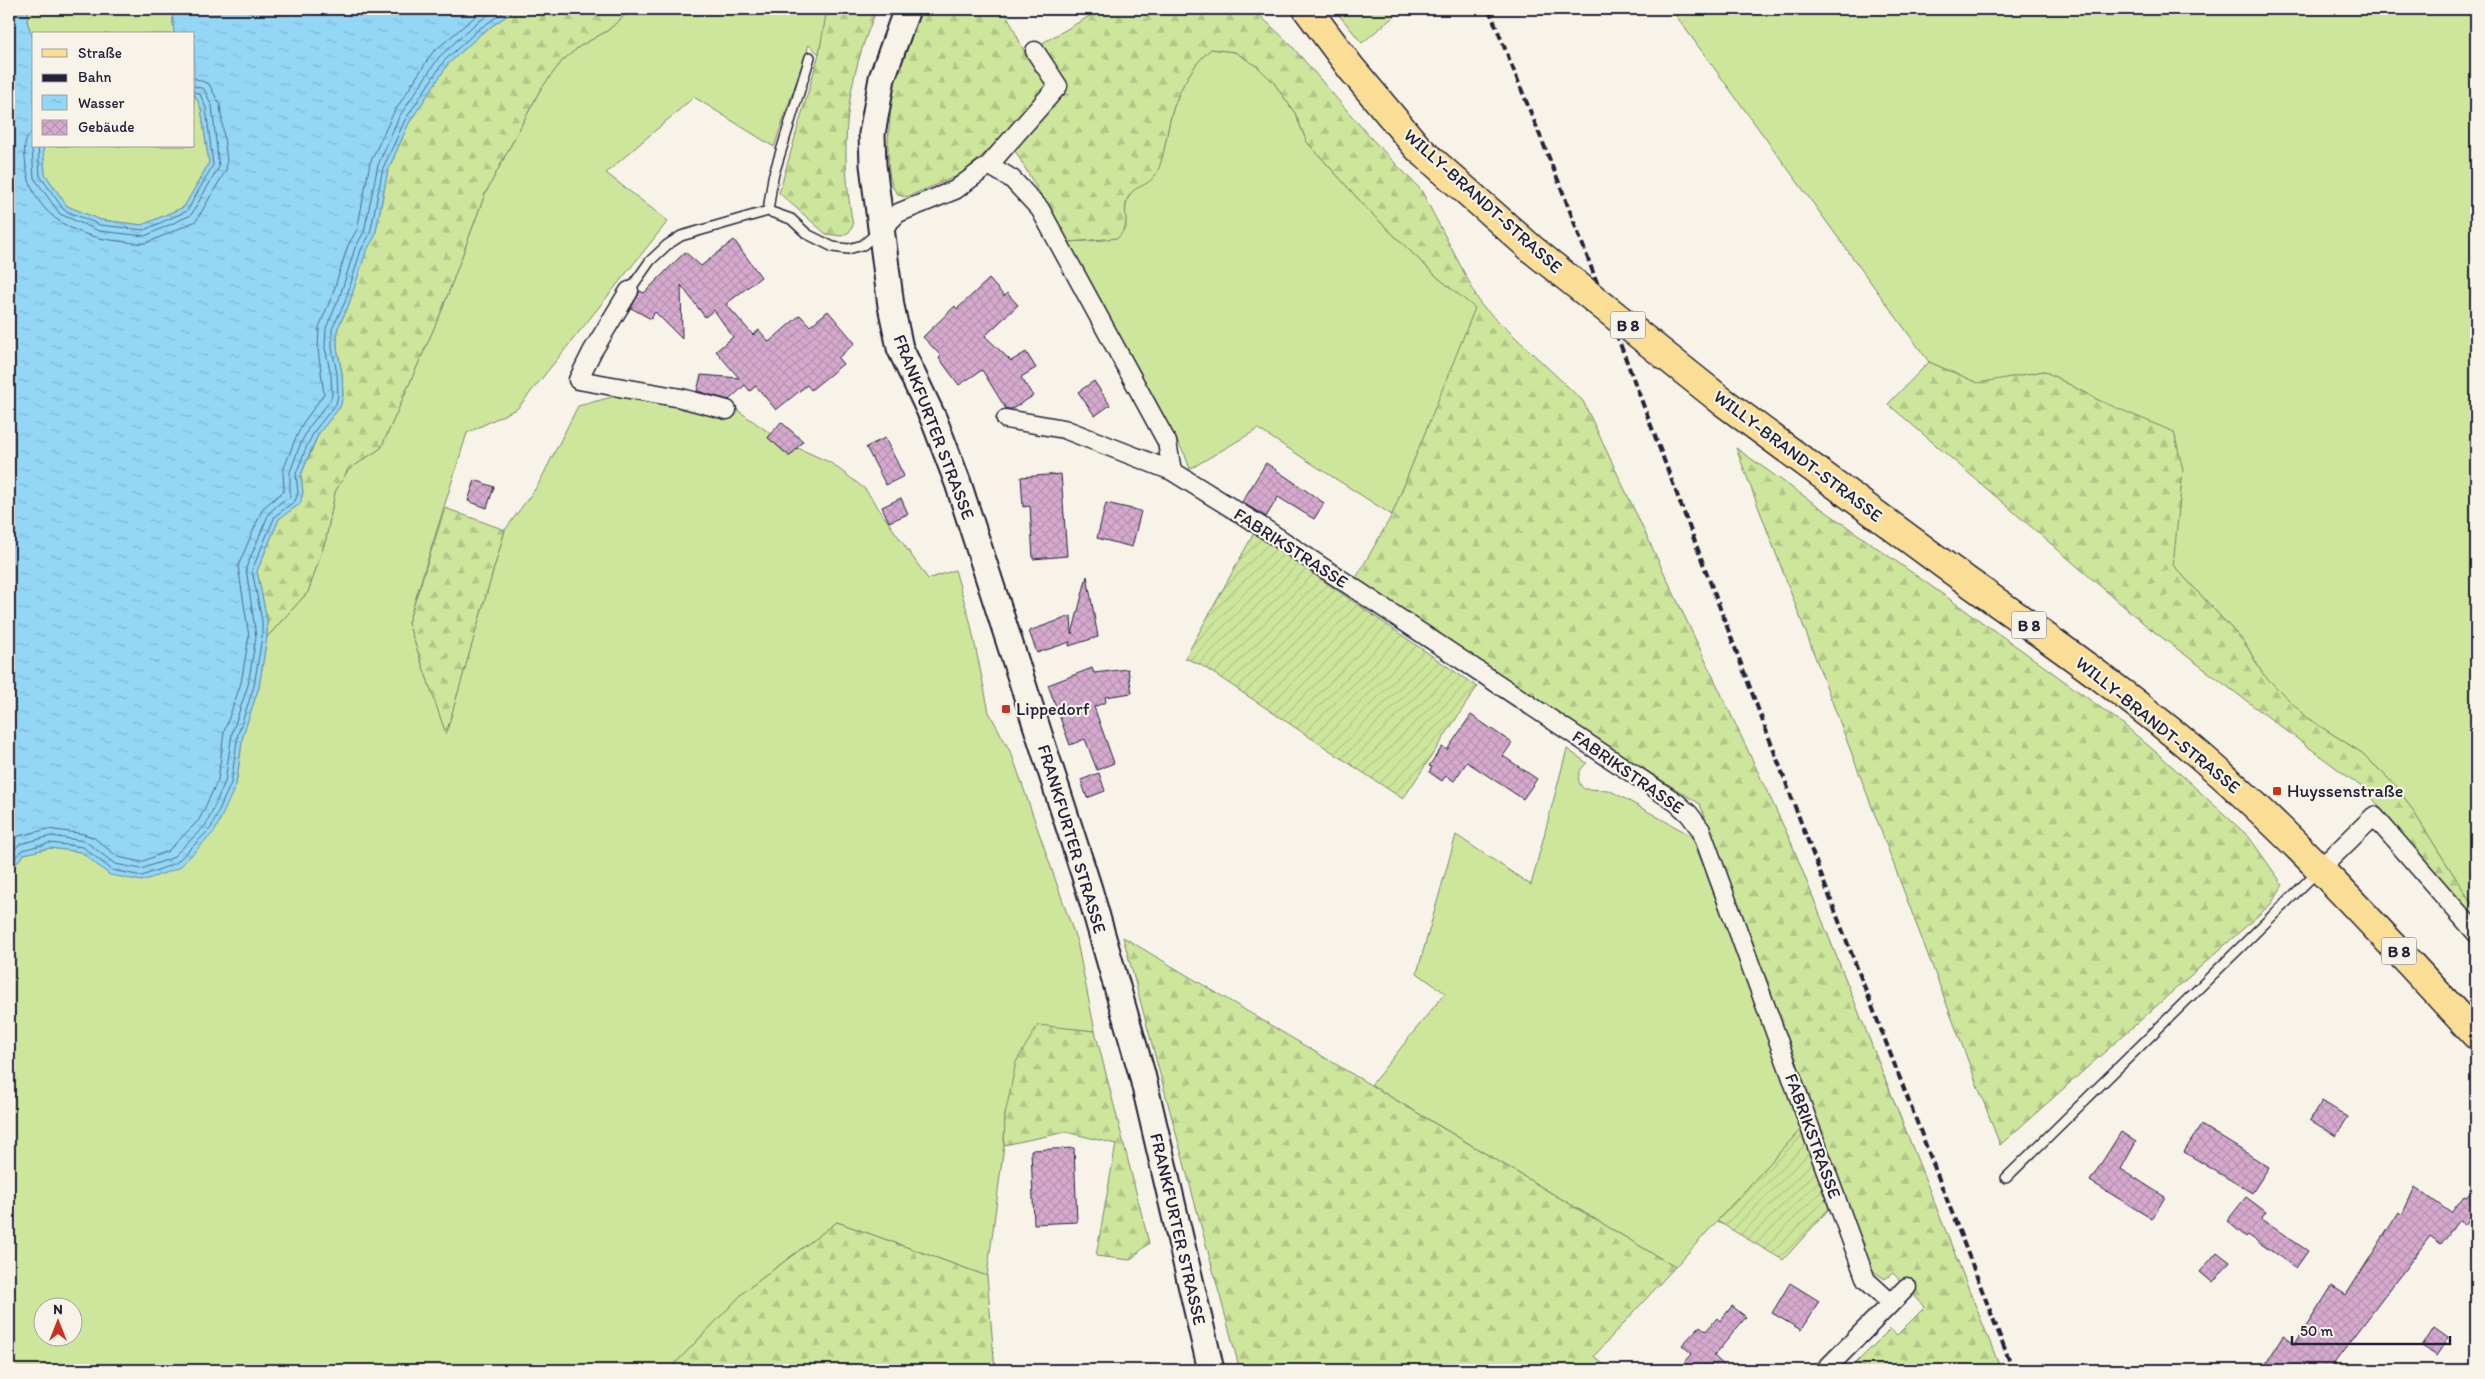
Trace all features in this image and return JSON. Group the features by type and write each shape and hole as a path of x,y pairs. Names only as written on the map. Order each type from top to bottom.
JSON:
{"main road":[{"name":"FRANKFURTER STRASSE","path":"907,9 882,78 872,134 873,165 880,230 900,348 944,444 1089,889 1142,1074 1211,1370"},
{"name":"WILLY-BRANDT-STRASSE","path":"1307,9 1351,68 1418,148 1533,250 1722,401 1945,565 2116,687 2197,753 2257,807 2320,869 2476,1034"}],"street":[{"path":"880,230 898,213 955,190 989,165 1058,86 1035,51"},
{"path":"989,165 1012,180 1040,209 1167,442 1172,471"},
{"path":"628,292 592,352 578,380 682,398 726,410"},
{"name":"FABRIKSTRASSE","path":"1006,418 1064,429 1172,471 1262,527 1676,803 1689,814 1700,830 1866,1280 1891,1303"},
{"path":"2320,869 2374,816 2476,933"},
{"path":"1825,1370 1907,1287"}],"lane":[{"path":"768,211 773,177 810,57"},
{"path":"628,292 650,261 667,245 681,236 768,211 791,219 807,234 833,247 848,249 863,244 880,230"},
{"path":"2006,1178 2320,869"}],"green space":[{"path":"29,9 172,9 174,32 32,32 32,36 27,21"},
{"path":"632,9 828,9 819,54 809,45 774,147 694,97 606,173 668,221 518,408 467,433 408,623 446,733 505,530 538,485 578,406 627,393 726,402 771,434 768,437 789,457 798,448 831,463 865,489 928,579 955,570 970,621 989,712 1012,755 1077,942 1095,1031 1038,1026 1005,1115 1004,1145 987,1276 837,1222 745,1291 669,1370 9,1370 9,872 24,854 50,848 81,852 110,875 236,785 243,735 259,687 267,637 308,592 326,539 335,492 348,470 381,448 442,310 485,194 540,90 562,61 580,46 607,31"},
{"path":"632,9 607,31 580,46 562,61 540,90 485,194 442,310 381,448 348,470 335,492 326,539 308,592 267,637 267,620 257,571 279,519 288,510 295,508 303,493 301,475 319,433 340,407 343,396 342,373 337,348 337,330 349,304 365,252 375,236 388,170 409,123 448,64 482,33 515,10"},
{"path":"827,9 877,9 866,36 852,89 846,142 846,169 853,226 849,232 842,236 826,234 779,193 819,54"},
{"path":"923,9 1004,9 1025,53 1102,9 1253,9 1290,44 1368,135 1421,190 1481,305 1583,401 1791,842 2001,1370 1849,1370 1890,1329 1897,1335 1925,1307 1893,1273 1885,1279 1872,1270 1700,804 1600,742 1355,580 1392,515 1475,308 1436,276 1371,213 1307,142 1295,113 1274,83 1258,67 1235,52 1211,49 1191,71 1181,88 1174,107 1157,173 1150,181 1129,195 1126,206 1125,228 1118,238 1068,242 1006,135 960,175 909,196 898,194 891,183 888,165 890,120 898,69 912,31"},
{"path":"1334,9 1403,9 1362,43"},
{"path":"1671,9 2476,9 2476,910 2399,789 2362,753 2307,718 2262,673 2245,643 2172,564 2183,470 2098,400 2044,371 1978,384 1929,362"},
{"path":"1211,49 1235,52 1258,67 1274,83 1295,113 1307,142 1371,213 1436,276 1476,308 1392,515 1258,429 1190,469 1185,455 1068,242 1105,240 1126,229 1128,198 1133,190 1148,182 1158,169 1169,125 1181,89 1197,63"},
{"path":"195,95 201,108 209,163 184,207 142,225 101,220 67,206 45,174 43,148 195,148"},
{"path":"1929,362 1978,383 2044,371 2098,400 2174,432 2183,470 2173,565 2245,643 2262,673 2307,718 2362,753 2399,789 2476,910 2476,924 2471,923 2367,791 2148,627 1888,404"},
{"path":"1736,448 2123,724 2249,837 2283,885 2271,904 2000,1145"},
{"path":"445,508 505,530 446,734 408,623"},
{"path":"1254,533 1477,687 1403,799 1201,665 1185,658"},
{"path":"1567,749 1587,763 1581,769 1579,776 1579,783 1584,789 1609,790 1692,836 1802,1128 1675,1267 1371,1085 1445,993 1417,973 1456,835 1531,885"},
{"path":"1123,937 1675,1267 1594,1356 1610,1370 1240,1370"},
{"path":"1038,1025 1095,1031 1149,1243 1130,1260 1096,1256 1116,1144 1066,1132 1004,1145 1005,1115 1016,1062"},
{"path":"1802,1128 1829,1209 1783,1260 1717,1221"},
{"path":"837,1222 987,1276 995,1370 669,1370 745,1291"}],"water":[{"path":"9,9 29,9 27,21 32,36 32,148 43,148 45,174 67,206 101,220 142,225 184,207 209,163 201,108 195,95 195,32 174,32 172,9 521,9 515,10 482,33 448,64 409,123 388,170 375,236 366,252 349,304 337,330 337,348 342,373 343,396 340,407 319,433 311,450 301,475 303,493 300,504 279,519 257,571 267,620 267,637 259,687 243,735 236,785 215,831 179,868 142,881 110,875 81,852 50,848 24,854 9,872"}],"building":[{"path":"734,240 761,277 726,304 753,335 759,330 769,342 800,315 810,326 828,311 855,343 838,358 843,364 811,390 807,385 776,410 756,386 750,391 745,385 729,400 697,391 701,375 739,378 716,351 733,337 714,310 705,317 681,285 682,339 655,312 651,319 631,308 640,291 644,293 685,252 701,266"},
{"path":"989,279 1004,296 1007,293 1018,305 985,336 1011,361 1026,352 1036,368 1021,377 1033,396 1012,409 1006,409 982,370 959,385 939,358 941,356 923,337 955,306 957,309"},
{"path":"1094,381 1110,405 1095,416 1078,392"},
{"path":"781,422 803,441 790,456 768,438"},
{"path":"885,438 904,476 886,485 866,447"},
{"path":"1266,463 1324,503 1314,519 1278,497 1266,517 1242,502"},
{"path":"1061,474 1067,556 1033,559 1030,506 1023,507 1021,477"},
{"path":"475,480 494,487 487,508 468,501"},
{"path":"901,498 908,514 889,522 882,507"},
{"path":"1106,503 1141,511 1132,547 1097,538"},
{"path":"1087,576 1098,637 1069,646 1070,642 1037,653 1029,631 1071,616 1072,634"},
{"path":"1092,668 1094,673 1128,669 1132,693 1105,697 1106,702 1094,707 1114,763 1097,770 1085,739 1070,745 1048,685"},
{"path":"1471,715 1512,743 1503,756 1537,779 1523,799 1467,762 1454,781 1446,776 1442,781 1429,772 1432,767 1429,766 1442,747 1447,750"},
{"path":"1099,773 1105,791 1087,798 1081,780"},
{"path":"2322,1101 2348,1117 2336,1136 2310,1120"},
{"path":"2201,1125 2269,1167 2252,1193 2184,1152"},
{"path":"2121,1132 2136,1142 2121,1169 2165,1197 2152,1219 2090,1181"},
{"path":"1074,1148 1077,1222 1034,1224 1031,1150"},
{"path":"2415,1187 2451,1213 2464,1196 2466,1197 2476,1188 2476,1209 2465,1225 2459,1220 2441,1244 2430,1236 2329,1370 2262,1370 2283,1336 2295,1344 2332,1286 2346,1295 2399,1212 2402,1215"},
{"path":"2246,1197 2266,1212 2261,1219 2308,1251 2296,1268 2248,1235 2246,1237 2227,1221"},
{"path":"2217,1252 2230,1262 2213,1283 2200,1272"},
{"path":"1790,1283 1819,1301 1801,1330 1772,1313"},
{"path":"1732,1306 1746,1317 1714,1356 1729,1370 1678,1370 1692,1354 1682,1345 1700,1326 1706,1331 1717,1318 1720,1321"},
{"path":"2434,1328 2448,1338 2436,1356 2422,1347"}],"railway":[{"path":"1489,9 1562,190 1811,849 2013,1370"}],"place":[{"name":"Lippedorf","path":"1006,709"},
{"name":"Huyssenstraße","path":"2277,791"}]}
